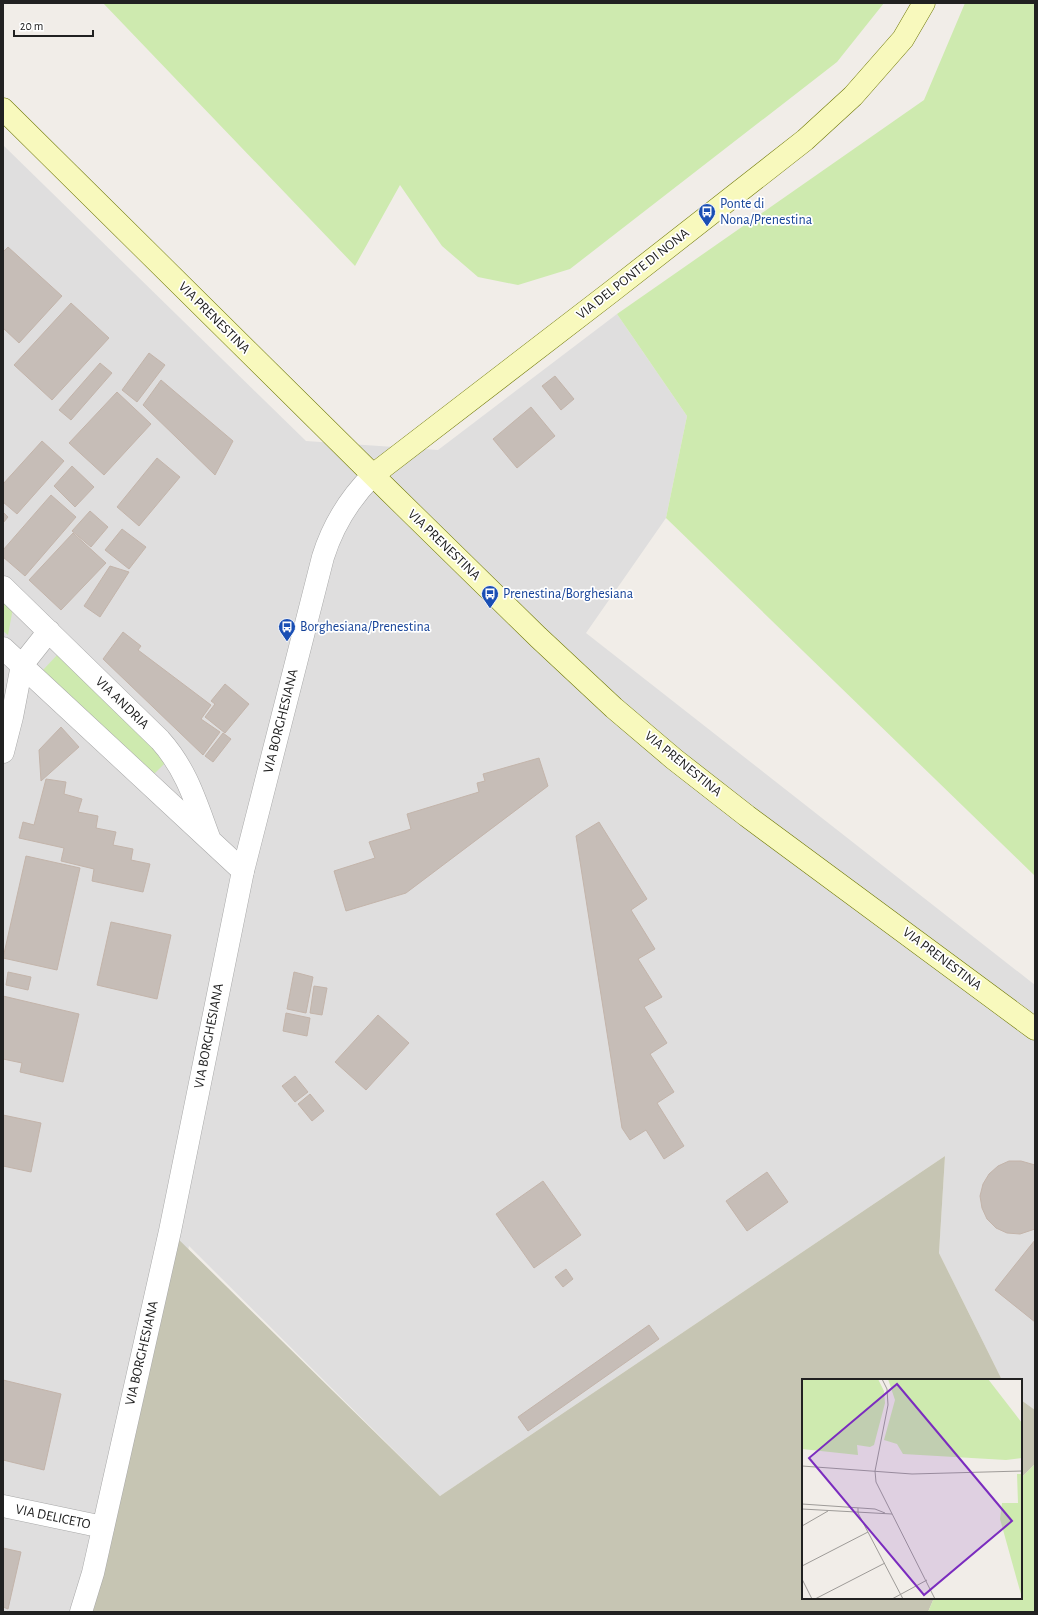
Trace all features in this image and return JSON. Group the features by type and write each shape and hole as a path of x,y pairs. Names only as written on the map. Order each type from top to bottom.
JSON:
{"main road":[{"name":"VIA DEL PONTE DI NONA","path":"373,475 611,292 805,140 853,96 903,39 924,3"},
{"name":"VIA PRENESTINA","path":"3,109 373,475 558,656 609,703 674,759 808,861 1035,1029"}],"street":[{"name":"VIA BORGHESIANA","path":"81,1612 93,1573 170,1230 243,871 326,547 334,526 346,508 373,475"},
{"name":"VIA ANDRIA","path":"3,587 172,753 184,773 210,840"},
{"path":"3,752 12,717 22,666 49,631"},
{"name":"VIA ANDRIA","path":"3,648 243,871"},
{"name":"VIA DELICETO","path":"3,1506 103,1527"}],"shaded area":[{"path":"3,145 306,441 438,450 617,314 687,416 666,518 586,633 1035,985 1035,1410 1022,1401 1022,1379 1002,1379 939,1253 945,1156 440,1496 189,1246 133,1546 113,1612 3,1612"},
{"path":"945,1156 939,1253 1002,1379 802,1379 802,1599 934,1599 928,1612 81,1612 170,1231 440,1496"},
{"path":"1022,1401 1035,1410 1035,1464 1022,1477"}],"green space":[{"path":"103,3 884,3 837,62 570,269 518,285 478,277 442,246 400,185 355,266"},
{"path":"965,3 1035,3 1035,876 666,518 687,416 617,314 924,100"},
{"path":"3,599 13,608 8,635 3,631"},
{"path":"58,654 168,760 153,775 43,670"},
{"path":"1035,1464 1035,1612 928,1612 934,1599 1022,1599 1022,1477"}],"building":[{"path":"8,247 62,296 19,343 3,328 3,252"},
{"path":"71,303 109,338 52,400 14,365"},
{"path":"149,353 165,365 137,402 122,390"},
{"path":"100,363 112,373 71,420 59,410"},
{"path":"555,376 574,399 561,410 542,386"},
{"path":"161,380 233,441 215,475 143,405"},
{"path":"117,392 151,424 104,475 69,443"},
{"path":"531,407 555,436 517,468 493,439"},
{"path":"42,441 64,461 17,514 3,502 3,484"},
{"path":"157,458 180,477 139,526 117,507"},
{"path":"72,466 94,487 75,507 54,486"},
{"path":"51,495 76,517 25,576 3,557 3,550"},
{"path":"90,511 108,527 91,547 72,531"},
{"path":"3,512 8,517 3,523"},
{"path":"122,529 146,547 129,569 105,550"},
{"path":"73,533 106,563 61,610 29,580"},
{"path":"110,566 129,572 100,617 84,606"},
{"path":"123,632 141,646 138,650 211,705 201,719 220,732 203,755 103,659"},
{"path":"225,684 249,704 225,733 205,717 215,704 211,701"},
{"path":"61,727 79,747 41,781 39,750"},
{"path":"223,733 231,739 213,762 205,756"},
{"path":"539,758 548,786 406,893 346,911 334,871 375,858 369,842 411,829 407,814 479,792 477,783 485,781 483,774"},
{"path":"46,779 66,782 64,794 82,799 78,812 98,816 96,828 116,832 113,845 133,849 131,860 150,864 143,892 92,881 94,869 61,861 64,848 19,838 23,822 34,825"},
{"path":"599,822 647,899 631,910 655,949 638,959 662,997 644,1007 667,1043 650,1054 674,1092 657,1103 684,1146 664,1159 646,1130 630,1140 622,1128 576,836"},
{"path":"26,856 80,868 57,970 3,958"},
{"path":"111,922 171,935 157,999 97,985"},
{"path":"8,972 31,977 28,990 6,985"},
{"path":"294,972 313,977 306,1013 287,1009"},
{"path":"314,986 327,988 322,1015 310,1013"},
{"path":"3,996 79,1014 63,1082 20,1072 22,1063 3,1059"},
{"path":"286,1013 310,1018 307,1036 283,1031"},
{"path":"378,1015 409,1043 366,1090 335,1062"},
{"path":"295,1076 308,1092 295,1102 282,1086"},
{"path":"310,1094 324,1111 312,1121 298,1104"},
{"path":"3,1115 41,1123 31,1172 3,1166"},
{"path":"1009,1161 1021,1161 1035,1165 1035,1229 1020,1234 1007,1233 996,1228 987,1219 982,1208 980,1196 983,1184 989,1174 998,1166"},
{"path":"767,1172 788,1202 747,1231 726,1201"},
{"path":"543,1181 581,1235 534,1268 496,1214"},
{"path":"1035,1240 1035,1322 995,1290"},
{"path":"566,1269 573,1279 563,1287 555,1277"},
{"path":"649,1325 659,1339 528,1431 518,1417"},
{"path":"3,1380 61,1394 44,1470 3,1460"},
{"path":"3,1548 21,1552 8,1609 3,1607"}],"place":[{"name":"Ponte di Nona/Prenestina","path":"707,227"},
{"name":"Prenestina/Borghesiana","path":"490,609"},
{"name":"Borghesiana/Prenestina","path":"287,642"}]}
